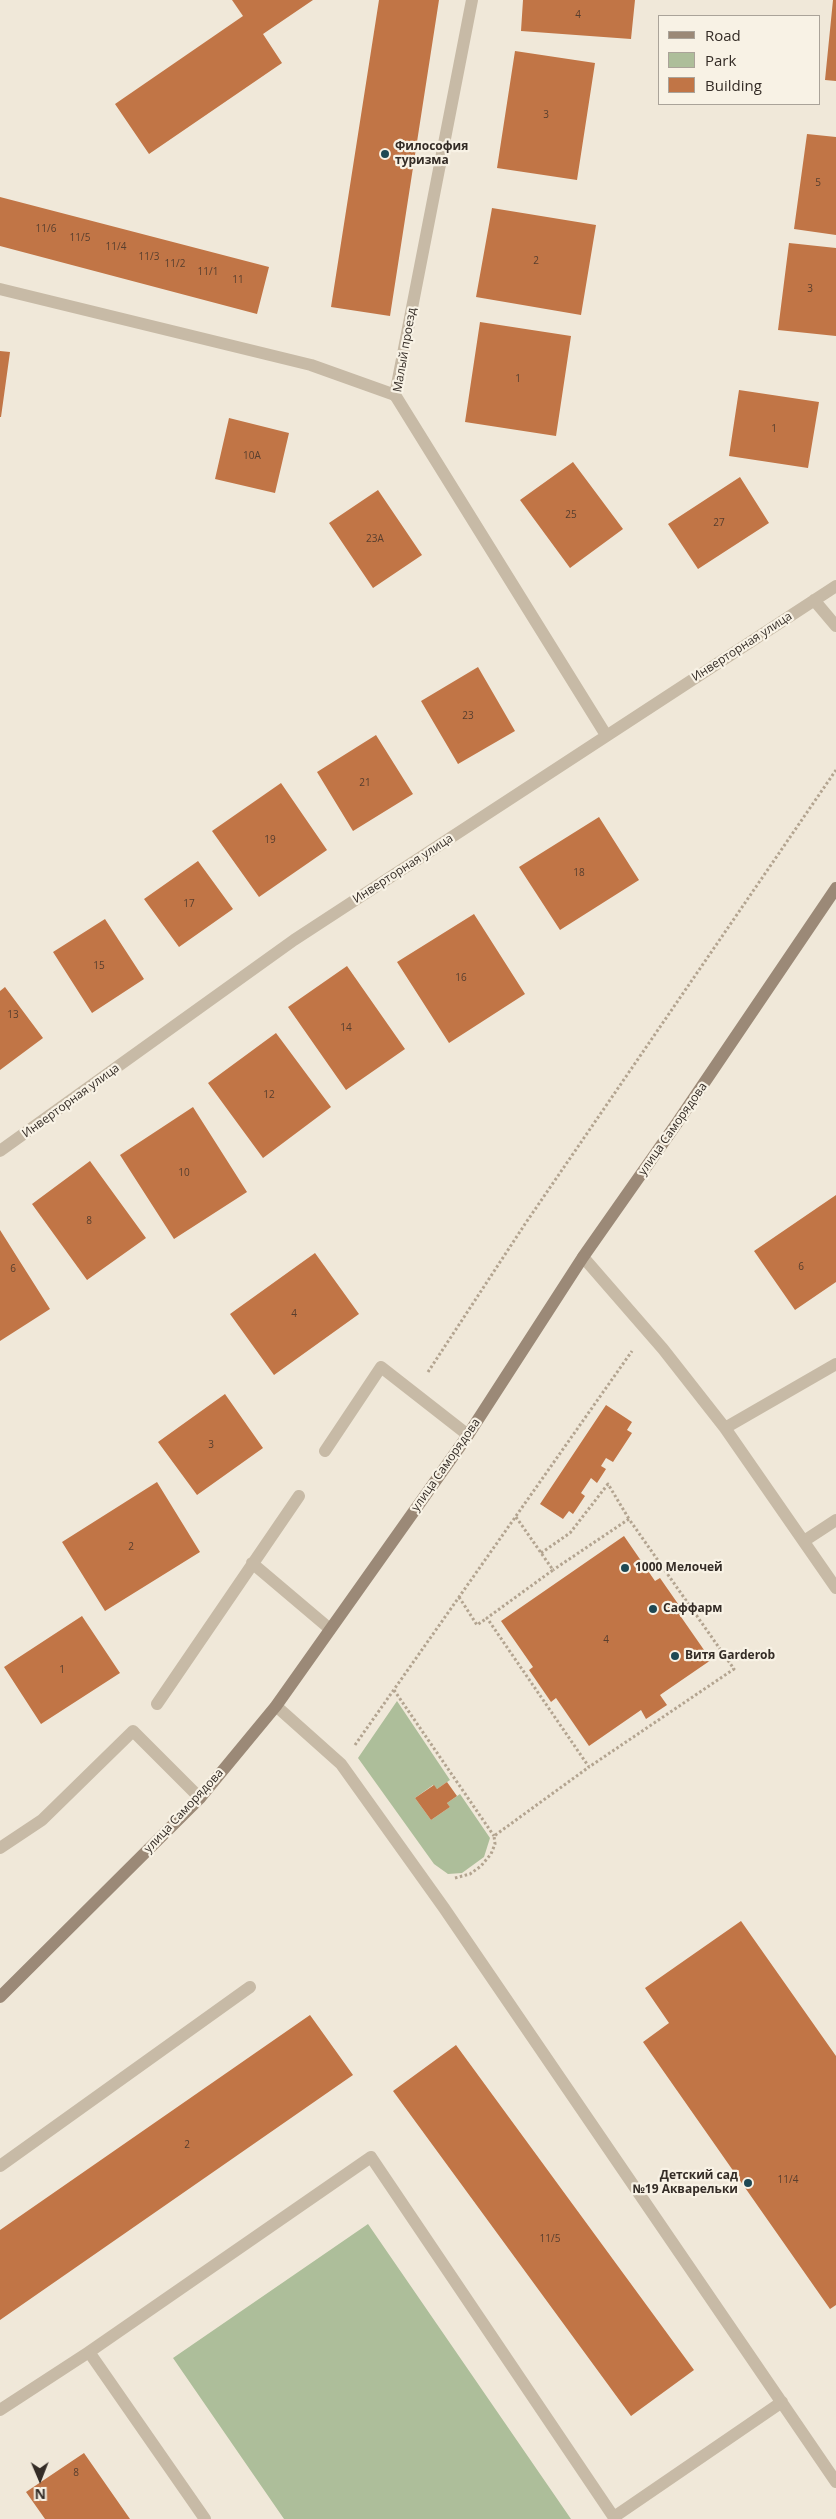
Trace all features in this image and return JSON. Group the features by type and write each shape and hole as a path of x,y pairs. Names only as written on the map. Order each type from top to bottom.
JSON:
{"street":[{"name":"Малый проезд","path":"472,0 395,395 606,735"},
{"path":"0,289 311,365 395,395"},
{"name":"Инверторная улица","path":"0,1151 294,940 836,586"},
{"path":"814,600 836,626"},
{"name":"улица Саморядова","path":"0,1997 200,1798 276,1706 468,1435 583,1257 678,1123 836,888"},
{"path":"583,1257 647,1330 725,1428 836,1588"},
{"path":"725,1428 836,1364"},
{"path":"325,1451 381,1367 468,1435"},
{"path":"157,1704 299,1496"},
{"path":"804,1541 836,1520"},
{"path":"252,1563 330,1630"},
{"path":"276,1706 342,1764 444,1908 836,2482"},
{"path":"0,1848 42,1820 133,1731 200,1798"},
{"path":"0,2166 250,1987"},
{"path":"0,2410 89,2352 371,2157 614,2518 782,2402"},
{"path":"89,2352 205,2519"}],"path":[{"path":"414,1393 525,1224 836,770"},
{"path":"342,1764 647,1330"},
{"path":"494,1836 589,1767 734,1669 629,1518 608,1484 570,1533 541,1553"},
{"path":"516,1517 553,1570"},
{"path":"459,1597 477,1625 629,1518"},
{"path":"486,1618 589,1767"},
{"path":"394,1690 494,1836 495,1844 491,1854 481,1866 470,1874 456,1878 449,1877"}],"green space":[{"path":"397,1701 450,1780 437,1789 433,1785 415,1798 431,1820 450,1807 447,1803 460,1794 490,1838 484,1857 462,1873 448,1874 434,1864 358,1758"},
{"path":"368,2224 571,2519 284,2519 173,2358"}],"building":[{"path":"232,0 313,0 263,34 282,63 149,154 115,104 243,16"},
{"name":"Философия туризма","path":"379,0 439,0 390,316 331,307"},
{"path":"523,0 635,0 631,39 521,31"},
{"path":"833,0 836,0 836,81 825,80"},
{"path":"515,51 595,63 577,180 497,168"},
{"path":"807,134 836,137 836,235 794,229"},
{"path":"0,197 269,267 257,314 0,246"},
{"path":"492,208 596,225 581,315 476,297"},
{"path":"789,243 836,248 836,336 778,330"},
{"path":"480,322 571,336 556,436 465,422"},
{"path":"0,351 10,352 1,417 0,417"},
{"path":"739,390 819,402 808,468 729,456"},
{"path":"229,418 289,433 275,493 215,479"},
{"path":"573,462 623,529 570,568 520,500"},
{"path":"740,477 769,523 698,569 668,524"},
{"path":"378,490 422,555 373,588 329,523"},
{"path":"478,667 515,731 458,764 421,701"},
{"path":"376,735 413,794 353,831 317,772"},
{"path":"281,783 327,850 259,897 212,831"},
{"path":"599,817 639,880 560,930 519,867"},
{"path":"198,861 233,909 179,947 144,899"},
{"path":"474,914 525,994 449,1043 397,962"},
{"path":"105,919 144,979 92,1013 53,952"},
{"path":"347,966 405,1049 346,1090 288,1007"},
{"path":"5,987 43,1038 0,1070 0,991"},
{"path":"276,1033 331,1107 263,1158 208,1083"},
{"path":"193,1107 247,1192 174,1239 120,1155"},
{"path":"90,1161 146,1238 87,1280 32,1204"},
{"path":"836,1195 836,1282 795,1310 754,1251"},
{"path":"0,1230 50,1309 0,1341"},
{"path":"315,1253 359,1314 274,1375 230,1314"},
{"path":"225,1394 263,1448 197,1495 158,1442"},
{"path":"606,1405 632,1422 627,1430 632,1433 613,1462 606,1458 601,1466 606,1469 597,1483 591,1478 581,1493 585,1496 573,1514 569,1511 563,1519 540,1504"},
{"path":"157,1482 200,1552 105,1611 62,1542"},
{"path":"624,1536 655,1581 660,1578 683,1611 679,1614 711,1660 660,1695 667,1705 646,1719 641,1710 589,1746 556,1698 551,1702 529,1670 533,1667 501,1621"},
{"path":"82,1616 120,1673 41,1724 4,1667"},
{"path":"447,1782 457,1796 447,1803 450,1807 431,1820 415,1798 434,1785 437,1789"},
{"path":"741,1921 836,2056 836,2305 830,2309 643,2042 669,2023 645,1988"},
{"path":"310,2015 353,2075 0,2320 0,2230"},
{"path":"456,2045 694,2370 631,2416 393,2091"},
{"path":"84,2453 130,2519 45,2519 26,2492"}],"place":[{"name":"Философия туризма","path":"385,154"},
{"name":"1000 Мелочей","path":"625,1568"},
{"name":"Саффарм","path":"653,1609"},
{"name":"Витя Garderob","path":"675,1656"},
{"name":"Детский сад №19 Акварельки","path":"748,2183"}]}
